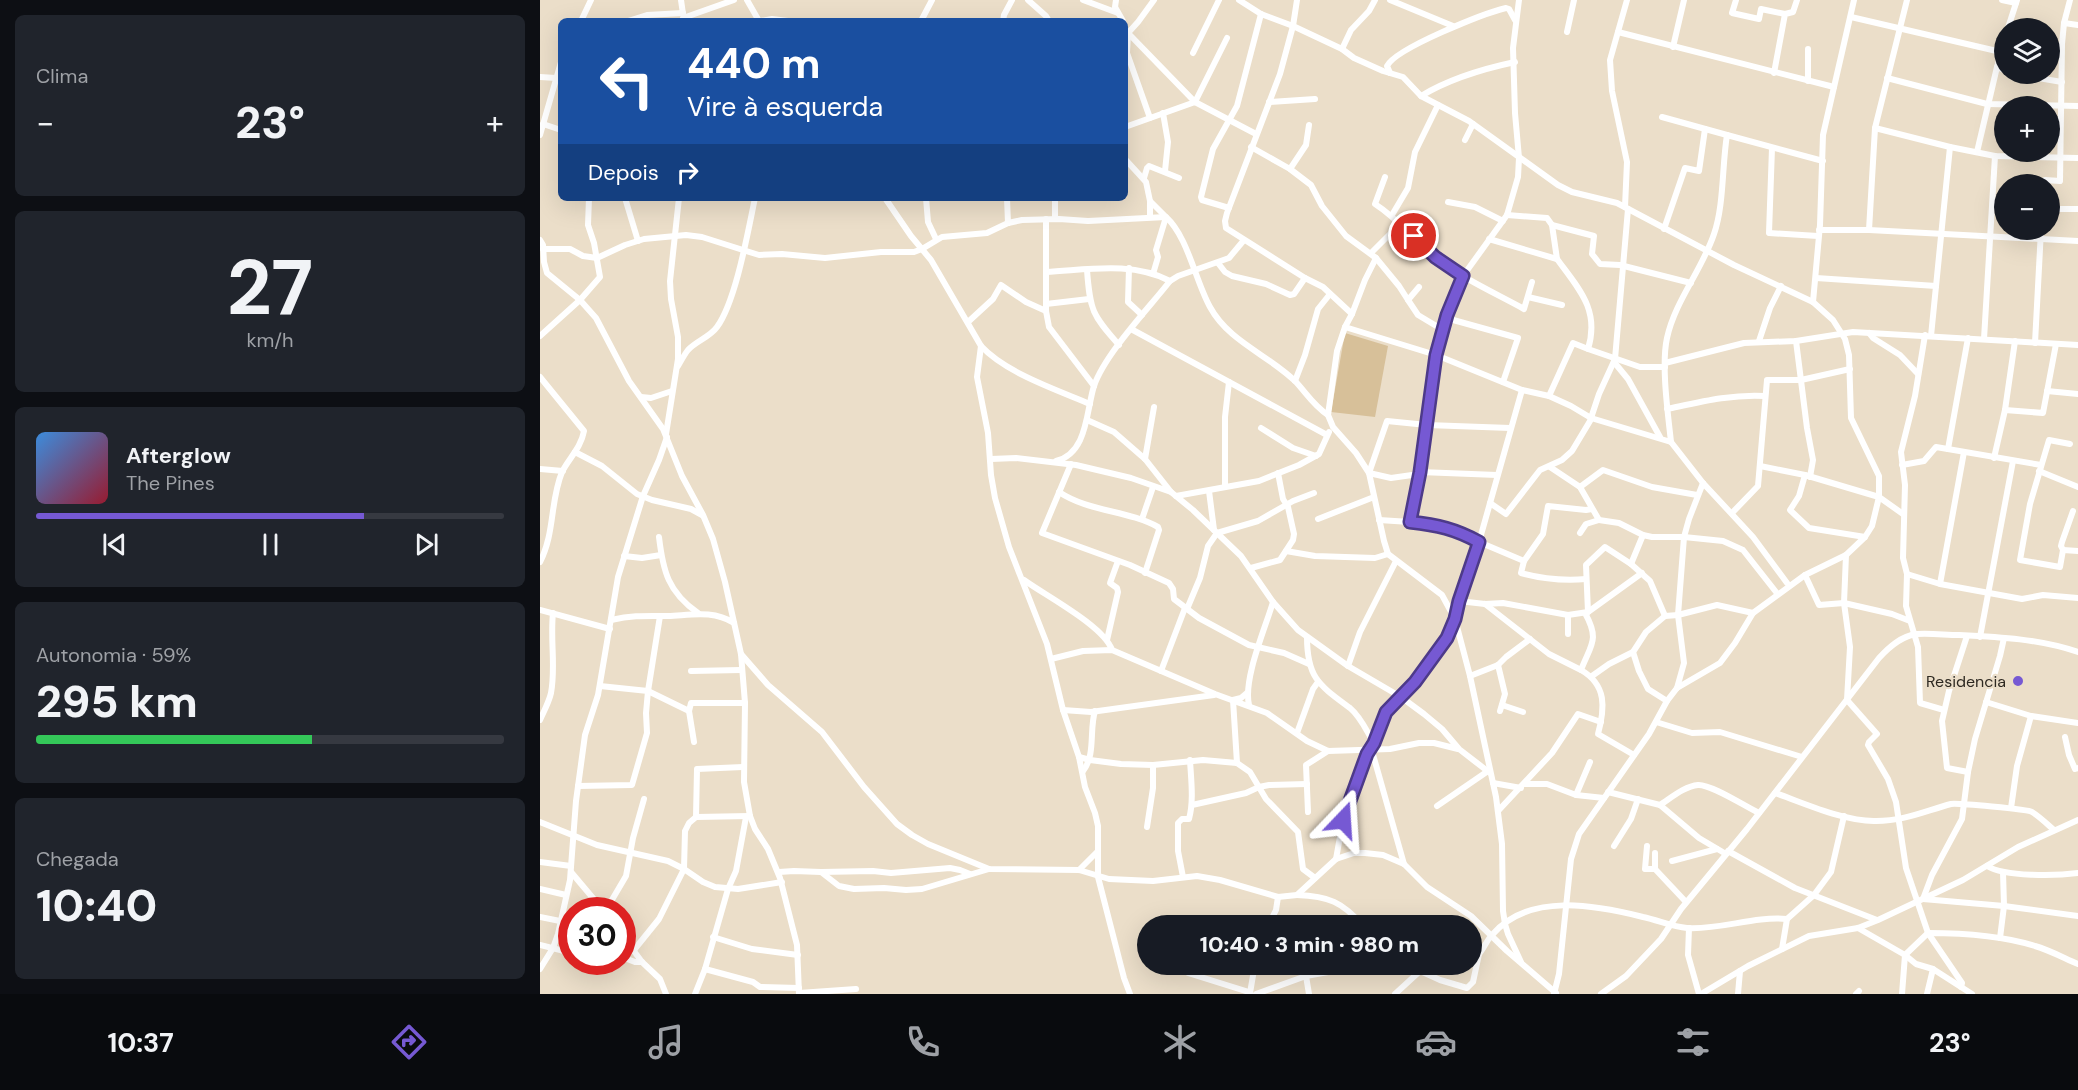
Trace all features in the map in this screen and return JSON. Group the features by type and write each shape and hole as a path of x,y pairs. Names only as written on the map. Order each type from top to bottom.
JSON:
{"street":[{"path":"582,18 591,0"},
{"path":"681,0 683,17"},
{"path":"638,18 647,15 683,17 734,0"},
{"path":"747,0 756,18"},
{"path":"923,18 932,0"},
{"path":"1004,18 1012,0"},
{"path":"1028,0 1038,3 1047,18"},
{"path":"1083,0 1118,13"},
{"path":"1116,0 1115,7 1121,18"},
{"path":"1128,39 1129,32 1154,0"},
{"path":"1193,53 1219,0"},
{"path":"1239,0 1261,14 1342,49 1354,58 1403,77 1421,96 1473,124 1519,158 1572,192 1607,200 1627,208 1734,265 1813,302 1833,320 1843,335 1849,355 1851,418 1879,476 1879,497 1872,526 1865,537 1846,555 1805,575 1753,613 1736,644 1720,663 1677,688"},
{"path":"1297,0 1293,26 1280,74 1229,208 1225,221 1226,228 1305,278 1316,282 1352,314"},
{"path":"1342,49 1351,30 1369,11 1375,0"},
{"path":"1390,0 1453,26"},
{"path":"1410,522 1420,473 1436,355 1446,318 1463,276 1505,218 1518,177 1513,48 1519,0"},
{"path":"1567,32 1574,0"},
{"path":"1490,503 1506,514 1540,470 1562,460 1572,451 1591,418 1614,361 1627,208 1627,162 1611,78 1610,55 1627,0"},
{"path":"1673,47 1684,0"},
{"path":"1736,0 1732,13 1759,19 1761,9 1785,14 1793,12 1797,0"},
{"path":"1813,302 1819,233 1823,135 1854,0"},
{"path":"1869,230 1875,128 1907,0"},
{"path":"2002,0 2016,2 2011,18"},
{"path":"2070,0 2064,23 2060,106 2078,106"},
{"path":"1390,73 1387,66 1392,59 1406,49 1453,26 1506,8 1515,20"},
{"path":"1229,208 1201,199 1213,149 1237,106 1250,64 1261,14"},
{"path":"1774,73 1785,14"},
{"path":"1851,17 1994,50"},
{"path":"2064,23 2078,25"},
{"path":"1129,32 1194,102 1231,119 1256,134"},
{"path":"1618,32 1834,87"},
{"path":"1128,126 1194,102 1227,38"},
{"path":"1808,49 1808,81"},
{"path":"1128,59 1150,118"},
{"path":"1421,96 1466,75 1515,62"},
{"path":"540,135 558,72"},
{"path":"540,77 556,78"},
{"path":"1887,78 1994,104"},
{"path":"1977,152 1994,79"},
{"path":"553,87 558,88"},
{"path":"1269,102 1315,99"},
{"path":"1392,215 1408,188 1415,152 1438,105"},
{"path":"1163,113 1168,142 1165,171"},
{"path":"1662,117 1823,161"},
{"path":"543,124 558,129"},
{"path":"1465,140 1473,124"},
{"path":"1290,169 1306,144 1309,125"},
{"path":"1875,128 1994,156"},
{"path":"1664,229 1685,168 1699,171 1705,129"},
{"path":"1727,135 1717,222 1708,250 1679,305 1666,338 1667,409 1671,442 1703,483 1753,538 1787,584"},
{"path":"1251,147 1290,169 1311,185 1322,206 1346,236 1374,255 1399,286 1418,315 1443,330"},
{"path":"1944,710 1920,703 1916,634 1906,606 1906,574 1903,558 1905,485 1901,452 1928,336 1936,286 1950,147"},
{"path":"1772,148 1769,232 1819,233 1869,230 1994,235"},
{"path":"2060,158 2078,158"},
{"path":"1128,162 1148,185 1150,217"},
{"path":"1984,339 1995,162"},
{"path":"1144,178 1148,167 1165,171 1179,178"},
{"path":"1385,177 1375,204 1392,215 1435,257 1467,280 1524,309 1532,282"},
{"path":"540,336 580,300 599,279 593,237 588,225 589,201"},
{"path":"626,201 638,242"},
{"path":"540,889 566,895 571,869 585,735 600,686 615,588 643,496 659,460 666,435 677,369 678,337 670,290 679,201"},
{"path":"677,369 689,349 718,326 730,297 744,249 754,201"},
{"path":"887,201 931,260 981,346 998,361 1090,404"},
{"path":"926,201 928,222 936,239"},
{"path":"1007,201 1008,223"},
{"path":"1054,219 1055,201"},
{"path":"1150,201 1176,229 1217,320 1244,344 1295,381 1317,407 1328,415"},
{"path":"1448,202 1474,207 1505,218 1547,218 1552,225 1557,259 1591,309 1593,332 1588,349"},
{"path":"2060,209 2078,209"},
{"path":"543,249 565,248 583,256 597,258 638,242 674,235 702,237 759,255 782,254 815,258 881,252 914,252 936,239 987,233 1008,223 1022,220 1088,221 1166,217"},
{"path":"1153,274 1158,257 1156,250 1166,217"},
{"path":"1046,219 1047,308 1050,331 1094,386"},
{"path":"1401,223 1374,255 1345,327 1337,351 1328,415 1333,427 1356,453 1369,473 1388,554 1442,595 1455,619 1470,676 1498,811 1502,844 1505,924 1521,963"},
{"path":"1552,225 1594,236 1592,254 1598,262 1691,283"},
{"path":"1489,239 1557,259"},
{"path":"540,240 547,273 580,300 596,318 630,381 666,435 682,476 703,515 721,564 741,654 746,703 743,767 748,816 736,871 728,889 705,969 695,994"},
{"path":"1051,462 1061,460 1076,446 1086,420 1094,386 1119,345 1170,281 1229,258 1244,240"},
{"path":"2035,343 2041,240"},
{"path":"2060,240 2078,241"},
{"path":"1218,263 1225,272 1232,276 1266,284 1290,295 1294,294 1305,278"},
{"path":"1046,272 1119,267 1153,274 1170,281"},
{"path":"1129,268 1128,302 1142,315"},
{"path":"1087,270 1089,299 1099,321 1119,345"},
{"path":"1816,278 1936,286"},
{"path":"968,322 993,299 1001,285 1026,302 1047,308 1089,299"},
{"path":"1759,341 1770,308 1781,286"},
{"path":"1408,300 1419,287"},
{"path":"1295,381 1318,309 1330,294"},
{"path":"1528,297 1562,304"},
{"path":"1446,318 1518,338 1503,382"},
{"path":"1345,327 1436,355 1522,390 1549,396 1591,418 1671,442"},
{"path":"1131,329 1327,435"},
{"path":"1549,396 1573,343 1614,361 1640,367 1665,365 1730,345 1759,341 1796,341 1853,332 2078,345"},
{"path":"1869,333 1900,355 1918,374"},
{"path":"1948,449 1968,338"},
{"path":"1796,341 1813,460 1799,496 1790,510 1809,528 1865,537"},
{"path":"1994,458 2005,410 2015,341"},
{"path":"2005,410 2043,412 2056,344"},
{"path":"981,346 977,377 995,498 1009,547 1051,659 1063,710 1083,771 1085,787 1096,819 1098,877 1130,994"},
{"path":"1614,361 1628,379 1661,439"},
{"path":"1732,513 1758,486 1767,380 1801,380 1850,369"},
{"path":"540,377 584,431 563,471 557,489 552,527 540,562"},
{"path":"1225,486 1225,417 1229,381"},
{"path":"1336,859 1343,820 1386,712 1437,652 1447,638 1455,619 1522,390"},
{"path":"2047,390 2078,394"},
{"path":"641,397 651,398 672,391"},
{"path":"1667,409 1722,398 1745,395 1765,396"},
{"path":"1145,459 1154,407"},
{"path":"1086,420 1114,432 1145,459 1173,494 1251,568 1287,620 1348,666 1401,697 1442,729 1459,749 1489,772"},
{"path":"1369,473 1387,421 1510,428"},
{"path":"991,459 1016,458 1071,464 1120,475 1173,494 1259,481 1317,456 1333,427"},
{"path":"1261,428 1286,444 1317,456"},
{"path":"2070,444 2049,440 2030,504 2020,560 2060,567 2063,550 2061,546 2073,511"},
{"path":"1902,465 1924,461 1936,447 2040,468 2078,487"},
{"path":"575,452 602,466 629,489 643,496 691,509 703,515"},
{"path":"1940,584 1964,452"},
{"path":"1980,637 2013,461"},
{"path":"1071,464 1042,533 1169,583 1173,589 1174,599 1198,618 1233,638 1258,648 1284,653 1309,664"},
{"path":"1760,466 1808,476 1879,497 1903,514"},
{"path":"1550,467 1580,487 1599,520"},
{"path":"540,469 563,471"},
{"path":"1580,487 1603,471 1652,488 1698,495"},
{"path":"1251,568 1280,560 1294,534 1278,472"},
{"path":"1369,473 1391,478 1420,473 1497,476"},
{"path":"1297,895 1336,859 1354,853 1383,855 1404,864 1427,887 1471,916 1555,993 1571,859 1575,843 1677,688 1684,663 1678,615 1684,537 1703,483"},
{"path":"1142,519 1153,487"},
{"path":"1161,671 1197,585 1208,546 1215,532 1209,490"},
{"path":"1059,492 1086,505 1142,519 1159,528 1144,573"},
{"path":"1215,532 1258,521 1286,504 1314,493"},
{"path":"1318,519 1374,497"},
{"path":"1586,579 1563,581 1521,573 1524,561 1543,534 1548,506 1586,510 1592,508"},
{"path":"1379,520 1410,522 1456,530 1524,561"},
{"path":"1580,533 1586,524 1599,520 1619,523 1652,537 1723,541 1743,550 1776,592"},
{"path":"1631,564 1643,535"},
{"path":"659,537 661,555 669,583 687,605 699,613"},
{"path":"1743,550 1753,538"},
{"path":"1581,670 1593,639 1594,630 1587,612 1586,565 1605,547 1650,580 1665,616"},
{"path":"2063,550 2078,550"},
{"path":"1286,551 1315,556 1375,558 1388,554"},
{"path":"624,556 642,558 661,555"},
{"path":"1846,555 1844,603 1850,647 1847,700 1876,731 1876,735 1868,745 1888,779 1896,802 1906,868 1920,900 1928,933 1962,983 1961,987"},
{"path":"1107,640 1118,592 1117,588 1110,583 1118,561"},
{"path":"1348,666 1360,632 1396,561"},
{"path":"1459,601 1485,604 1503,603 1568,615 1587,612 1642,573"},
{"path":"1906,574 1940,584 2022,599 2043,595 2078,598"},
{"path":"1805,575 1819,605 1844,603 1892,614 1910,621"},
{"path":"1023,580 1080,618 1107,640 1112,650"},
{"path":"1249,705 1248,692 1258,648 1273,602"},
{"path":"1485,604 1549,654 1592,676 1599,686 1602,700 1598,734 1634,755"},
{"path":"684,615 687,605"},
{"path":"1592,676 1633,652 1646,632 1665,616 1717,605 1753,613"},
{"path":"723,617 731,609"},
{"path":"540,610 610,629"},
{"path":"540,720 552,688 550,634 553,613"},
{"path":"611,620 632,615 660,616 699,613 723,617 734,623"},
{"path":"1568,615 1568,634"},
{"path":"578,786 632,784 647,733 648,691 660,616"},
{"path":"1601,994 1626,976 1661,939 1686,902 1892,644 1916,634 2047,642 2078,650"},
{"path":"1966,636 1942,721 1947,768 1968,772"},
{"path":"1307,637 1309,664 1318,682 1351,709 1364,727 1404,864"},
{"path":"1920,900 1962,819 1975,739 2004,638"},
{"path":"1470,676 1498,665 1530,639"},
{"path":"1051,659 1083,651 1112,650 1215,694 1267,713 1307,741 1328,751"},
{"path":"1633,652 1648,689 1667,701"},
{"path":"741,654 768,685 822,732 864,787 897,824 928,844 989,869"},
{"path":"1498,665 1505,694 1501,708 1523,712"},
{"path":"691,671 741,670"},
{"path":"1297,733 1313,689 1318,682"},
{"path":"600,686 648,691 689,711"},
{"path":"1233,700 1241,698 1248,692"},
{"path":"1063,710 1095,711 1215,694"},
{"path":"1233,700 1237,763"},
{"path":"694,742 690,704 693,702 746,703"},
{"path":"1986,702 2031,716 2078,723"},
{"path":"1083,771 1090,760 1091,728 1095,711"},
{"path":"1498,811 1552,753 1578,714 1601,722"},
{"path":"2011,808 2017,766 2031,716"},
{"path":"1656,722 1692,733 1720,732 1802,757"},
{"path":"2065,737 2071,762 2075,769 2078,768"},
{"path":"1308,812 1306,765 1328,751 1390,749 1419,742 1459,749"},
{"path":"1079,757 1121,764 1153,765 1190,760 1237,763 1250,772 1273,807 1298,832 1303,869 1316,878"},
{"path":"1183,877 1178,850 1178,823 1179,820 1189,819 1192,805 1190,760"},
{"path":"1576,795 1590,762"},
{"path":"1148,827 1153,788 1153,765"},
{"path":"696,818 697,769 743,767"},
{"path":"1437,806 1489,772"},
{"path":"1492,783 1523,786 1547,784 1576,795 1606,795 1638,799 1660,805 1717,849 1795,888 1878,920"},
{"path":"1192,805 1246,793 1269,785 1307,784"},
{"path":"1660,805 1688,788 1699,785 1709,787 1759,813"},
{"path":"1775,793 1844,816 1874,821 1899,819 1958,803 2011,808 2031,811 2054,830"},
{"path":"613,897 626,876 644,799"},
{"path":"1614,846 1631,819 1638,799"},
{"path":"636,948 659,919 684,868 685,831 689,823 696,818 748,816"},
{"path":"748,816 779,872 782,882 798,955 799,992"},
{"path":"1782,949 1787,920 1814,895 1831,872 1844,816"},
{"path":"1689,928 1688,956 1700,994 1809,936 1858,928 1878,920 1962,880 2018,847 2078,820"},
{"path":"540,822 597,845 656,857 684,868 710,886 728,889 748,888 782,882"},
{"path":"1647,846 1645,869 1655,869"},
{"path":"1672,861 1717,849"},
{"path":"1079,870 1097,852"},
{"path":"1655,853 1655,869 1686,902"},
{"path":"540,862 571,869 594,897"},
{"path":"1986,866 1996,872 2078,873"},
{"path":"779,872 873,871 891,873 950,868 970,874"},
{"path":"821,872 839,886 848,888 906,890 921,889 989,869 1079,870 1109,879 1153,881 1197,876 1220,879 1278,897 1297,895 1335,901 1353,915"},
{"path":"2000,938 2004,906 2003,872"},
{"path":"1274,915 1278,897"},
{"path":"1920,900 2004,906 2078,916"},
{"path":"1482,946 1505,924 1529,910 1567,906 1582,906 1630,914 1689,928 1756,919 1787,920"},
{"path":"540,917 558,920"},
{"path":"1858,928 1905,955 1916,964 1933,969 1972,994"},
{"path":"540,969 553,948 558,931"},
{"path":"1902,994 1905,955 1928,933 1958,933 2000,938 2036,946 2078,964"},
{"path":"714,937 752,949 798,955"},
{"path":"540,945 558,949"},
{"path":"636,953 660,979 666,994"},
{"path":"636,962 642,962"},
{"path":"705,969 753,982 760,987 799,992 856,989"},
{"path":"1927,994 1933,969"},
{"path":"1738,994 1740,971"},
{"path":"1194,975 1252,993 1312,975"},
{"path":"1252,993 1254,975"},
{"path":"1395,994 1416,975"},
{"path":"1428,975 1467,988 1473,982 1474,975"},
{"path":"1306,976 1309,994"}],"shaded area":[{"path":"1345,333 1388,346 1375,417 1331,412"}],"place":[{"name":"Residencia","path":"2018,681"}],"route":[{"path":"1343,820 1367,754 1374,743 1386,712 1415,682 1447,638 1479,542 1456,530 1410,522 1420,472 1436,355 1447,315 1463,276 1435,257 1414,236"}]}
